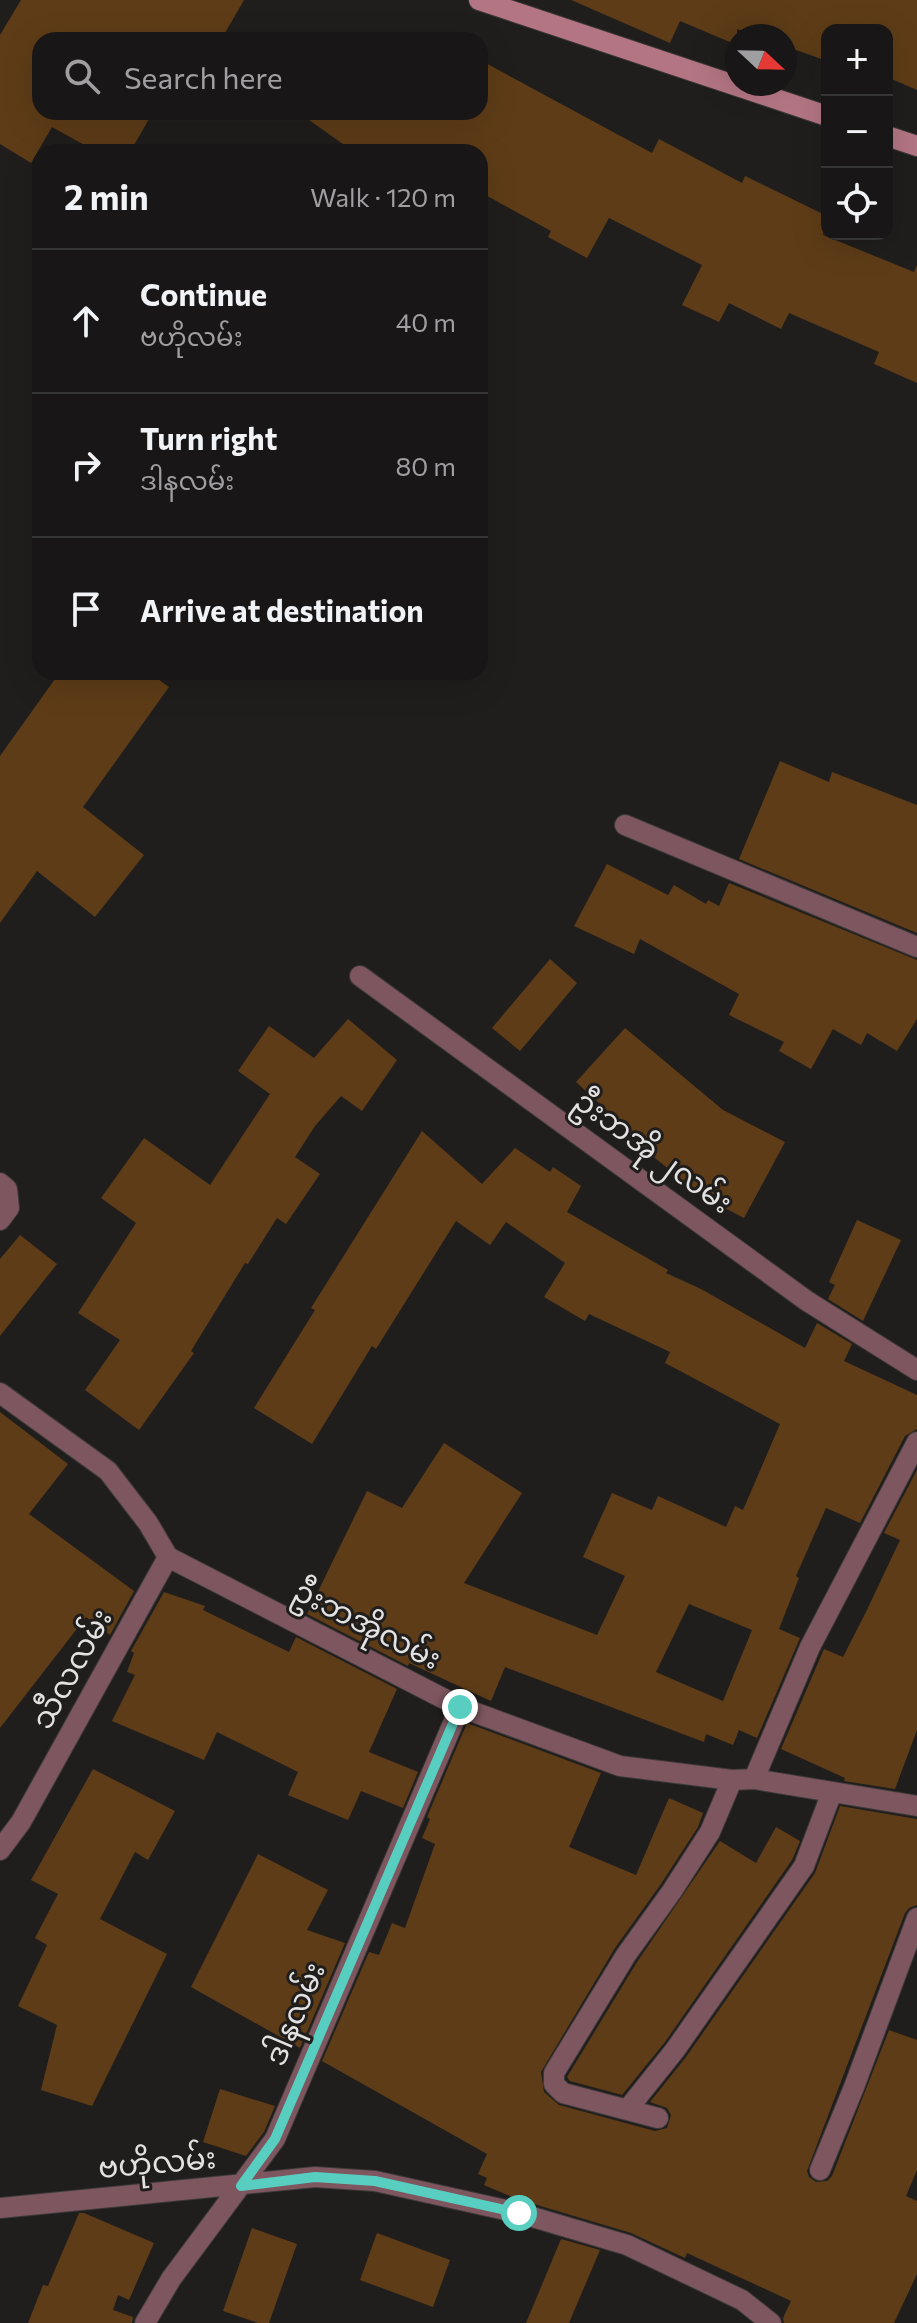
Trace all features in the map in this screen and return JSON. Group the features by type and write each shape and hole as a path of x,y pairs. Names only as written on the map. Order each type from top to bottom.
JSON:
{"main road":[{"path":"479,0 509,4 821,114"},
{"path":"893,138 917,146"}],"street":[{"path":"625,825 917,947"},
{"name":"ဦးဘအို ၂လမ်း","path":"360,976 807,1301 917,1370"},
{"path":"0,1183 7,1189 9,1208 0,1220"},
{"path":"0,1393 108,1471 148,1523 168,1557"},
{"path":"754,1779 810,1647 917,1442"},
{"name":"ဦးဘအိုလမ်း","path":"168,1557 460,1707 620,1766 732,1780 754,1779 917,1806"},
{"name":"သီလလမ်း","path":"0,1850 21,1822 168,1557"},
{"name":"ဒါနလမ်း","path":"145,2323 171,2279 275,2139 460,1707"},
{"path":"658,2118 563,2093 554,2084 554,2073 626,1955 710,1832 732,1780"},
{"path":"627,2110 675,2050 804,1866 832,1792"},
{"path":"820,2170 917,1918"},
{"name":"ဗဟိုလမ်း","path":"0,2208 315,2177 375,2181 519,2213 627,2245 742,2300 771,2323"}],"building":[{"path":"21,0 244,0 226,32 32,32 32,120 148,120 135,144 83,144 52,127 42,144 32,144 31,163 0,144 0,35"},
{"path":"571,0 917,0 917,90 893,80 893,24 821,24 821,59 797,50 797,24 725,24 725,40 680,21 670,43"},
{"path":"488,64 652,153 659,139 742,183 745,176 821,213 821,240 835,240 914,272 917,265 917,383 874,364 879,352 789,313 781,329 729,303 719,322 682,305 702,265 609,218 587,258 548,237 551,231 488,196 488,144 343,144 309,120 488,120"},
{"path":"54,680 159,680 169,687 83,807 144,855 95,917 37,871 0,923 0,756"},
{"path":"780,761 829,782 832,772 917,805 917,933 739,859"},
{"path":"607,864 668,895 674,885 706,904 708,900 719,906 729,883 917,960 917,1019 897,1051 867,1033 861,1045 833,1029 811,1069 779,1051 784,1042 729,1015 739,994 640,939 634,954 574,926"},
{"path":"550,959 577,983 520,1051 492,1028"},
{"path":"348,1019 397,1060 362,1111 341,1096 315,1126 295,1157 320,1174 286,1224 277,1218 248,1264 245,1263 191,1351 194,1353 139,1430 85,1390 120,1340 78,1313 136,1223 101,1198 144,1138 210,1185 270,1094 238,1071 269,1026 314,1058"},
{"path":"625,1028 723,1110 785,1142 744,1218 702,1196 629,1137 632,1133 576,1082"},
{"path":"422,1131 482,1184 515,1148 550,1172 553,1167 581,1186 567,1212 668,1270 666,1273 701,1289 805,1348 817,1323 852,1344 844,1361 917,1395 917,1429 905,1436 860,1523 826,1508 796,1576 799,1578 779,1629 800,1638 757,1738 739,1730 733,1745 706,1734 704,1742 505,1667 491,1701 409,1663 408,1666 307,1614 367,1491 402,1508 444,1443 522,1493 464,1583 597,1635 625,1576 583,1557 612,1493 652,1510 658,1496 726,1527 735,1506 743,1510 780,1424 665,1363 670,1352 589,1314 585,1321 544,1297 565,1263 506,1222 490,1245 456,1221 376,1349 372,1346 312,1444 254,1408 315,1310 311,1308","holes":["689,1604 752,1630 723,1701 656,1672"]},
{"path":"857,1220 901,1240 863,1321 828,1299 835,1285 829,1282"},
{"path":"20,1235 57,1264 0,1336 0,1259"},
{"path":"0,1412 68,1464 29,1514 134,1591 110,1635 86,1617 0,1728"},
{"path":"917,1470 917,1730 895,1789 844,1781 845,1778 781,1749 824,1649 843,1657 866,1612 900,1540 884,1533"},
{"path":"164,1592 205,1606 203,1610 289,1652 296,1637 397,1689 369,1752 418,1772 403,1808 361,1791 348,1820 288,1795 298,1772 217,1732 204,1760 112,1721 135,1675 127,1672 134,1653 131,1651"},
{"path":"467,1723 601,1773 569,1847 636,1875 669,1798 703,1813 698,1827 615,1948 541,2072 544,2092 559,2105 655,2131 667,2128 671,2115 667,2108 650,2102 686,2057 815,1873 840,1806 917,1819 917,1905 905,1913 807,2171 816,2182 827,2181 832,2176 889,2030 917,2040 917,2170 906,2196 917,2201 917,2274 894,2323 784,2323 783,2318 791,2301 687,2253 685,2258 631,2233 517,2199 484,2185 487,2178 478,2174 487,2154 322,2061 369,1952 379,1955 392,1923 405,1928 435,1844 422,1838 430,1819 427,1817"},
{"path":"93,1769 175,1811 148,1860 135,1852 100,1919 167,1954 92,2106 41,2090 57,2025 18,2006 47,1945 35,1938 58,1894 31,1880"},
{"path":"776,1827 800,1841 792,1860 665,2042 622,2095 570,2081 567,2077 637,1962 720,1841 756,1863"},
{"path":"258,1854 328,1890 307,1930 345,1943 300,2048 191,1987"},
{"path":"220,2089 275,2106 264,2132 246,2156 203,2142"},
{"path":"79,2213 154,2243 129,2300 118,2295 113,2310 133,2317 132,2323 28,2323 43,2285 48,2286"},
{"path":"252,2228 297,2244 269,2323 258,2323 223,2311"},
{"path":"377,2233 450,2260 433,2307 360,2280"},
{"path":"561,2239 600,2250 569,2323 526,2323"}],"route":[{"path":"460,1707 275,2139 241,2186 315,2177 375,2181 519,2213"}]}
